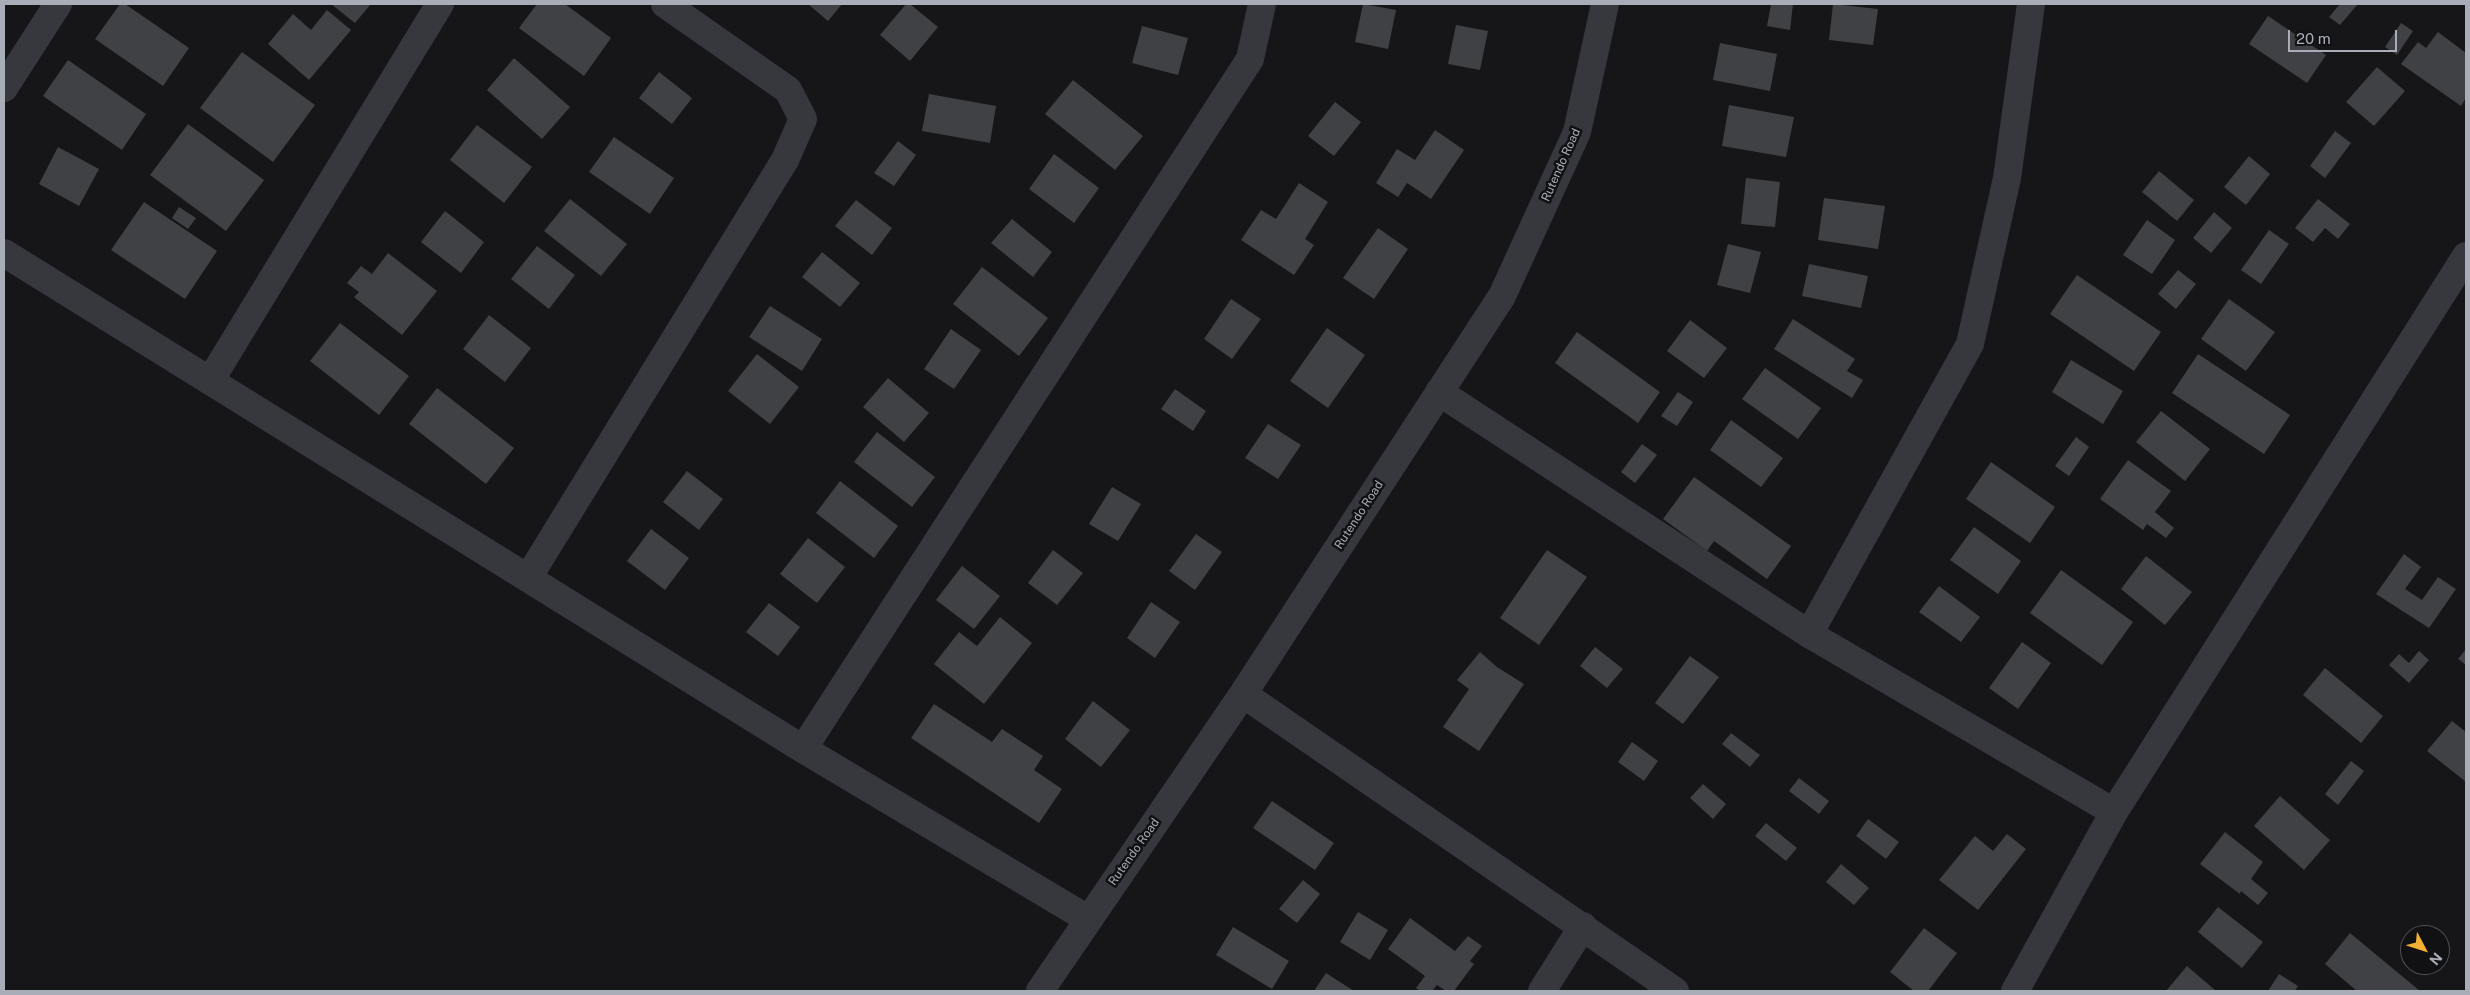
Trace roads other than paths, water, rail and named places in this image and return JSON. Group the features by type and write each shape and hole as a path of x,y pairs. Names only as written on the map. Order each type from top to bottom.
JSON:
{"street":[{"path":"4,88 58,4"},
{"path":"210,381 440,4"},
{"path":"528,578 785,160 803,119 788,90 665,4"},
{"path":"803,749 1250,59 1262,4"},
{"name":"Rutendo Road","path":"1040,991 1243,694 1502,296 1578,132 1605,4"},
{"path":"1809,634 1970,344 2006,178 2032,4"},
{"path":"4,253 803,749 1088,919"},
{"path":"2015,991 2114,812 2466,256"},
{"path":"1439,392 1809,634 2114,812"},
{"path":"1243,694 1675,991"},
{"path":"1542,991 1583,926"}]}
